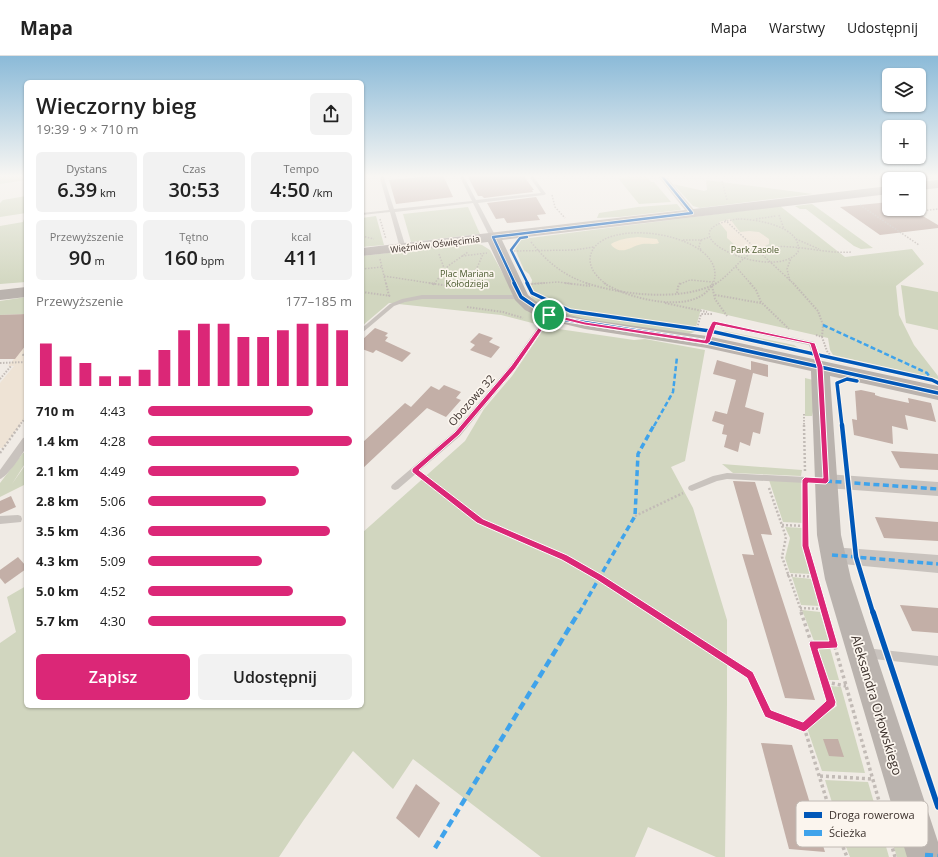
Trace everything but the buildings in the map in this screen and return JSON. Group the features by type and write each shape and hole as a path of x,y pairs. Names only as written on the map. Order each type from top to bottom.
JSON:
{"street":[{"name":"Więźniów Oświęcimia","path":"364,252 697,212"},
{"path":"492,237 519,293 532,306 549,315 585,324 707,342 938,393"},
{"path":"0,295 24,292"},
{"name":"Aleksandra Orłowskiego","path":"820,367 816,480 832,555 860,652 910,801"},
{"path":"816,480 938,489"},
{"path":"832,555 938,564"}],"lane":[{"path":"392,212 402,248"},
{"path":"481,212 492,237"},
{"path":"364,329 392,305 404,300 422,297 519,293"},
{"name":"Obozowa 32","path":"395,487 457,434 513,367 549,315"},
{"path":"0,476 24,443"},
{"path":"692,488 716,478 727,476 816,480"},
{"path":"0,520 18,519"},
{"path":"860,652 938,661"}],"path":[{"path":"560,212 566,218"},
{"path":"871,212 919,245"},
{"path":"779,215 782,225 794,238 827,252"},
{"path":"786,231 766,222 752,219 725,220 712,226 709,232 714,243 723,250 743,259 769,262 782,261 792,258"},
{"path":"725,220 790,281 818,311 823,325 822,337"},
{"path":"511,251 534,249 576,251 594,247 604,240 636,233 658,234 680,240 701,250 708,256 715,268 715,278 712,286 715,299 727,316"},
{"path":"680,240 701,240 710,237"},
{"path":"790,281 786,271 788,263 798,252 794,238"},
{"path":"529,240 534,249 556,268 578,280 596,287"},
{"path":"701,240 701,250"},
{"path":"594,247 590,257 591,268 599,279 622,293 644,295 677,293 712,286"},
{"path":"659,302 679,302 698,298 712,286 728,277 747,255 758,251 787,247 839,253 851,252"},
{"path":"437,248 444,268"},
{"path":"432,287 444,268 474,248"},
{"path":"460,256 483,253 488,254 481,250"},
{"path":"469,286 483,253"},
{"path":"364,292 389,296 379,255"},
{"path":"736,266 756,290 762,303 789,329"},
{"path":"364,269 382,267"},
{"path":"384,276 463,288 464,285 473,287 472,289 477,290"},
{"path":"677,293 679,284 689,279 713,282"},
{"path":"503,312 519,293 558,282 596,287 634,297 717,314"},
{"path":"715,295 762,303"},
{"path":"0,363 24,362"},
{"path":"0,379 11,366"},
{"path":"804,413 816,480 806,526 806,546 879,801"},
{"path":"0,453 2,448 24,420"},
{"path":"415,471 480,521 564,558 594,574 750,675 768,713 804,727"},
{"path":"766,478 786,537 782,557 826,682 831,702 804,727"},
{"path":"635,516 675,498 692,488"},
{"path":"782,525 806,526"},
{"path":"788,575 814,577"},
{"path":"800,608 824,609"},
{"path":"813,644 834,645"},
{"path":"826,682 846,686"},
{"path":"804,727 827,801"},
{"path":"820,776 873,779"},
{"path":"843,847 847,857"},
{"path":"892,847 895,857"}],"green space":[{"path":"0,212 24,212 24,213 0,217"},
{"path":"418,212 470,212 480,234 411,242 403,214"},
{"path":"603,212 659,212 597,218 599,213"},
{"name":"Park Zasole","path":"730,212 788,212 845,257 912,249 924,264 896,286 899,315 914,345 938,376 938,379 833,355 830,350 828,338 701,309 696,327 572,310 535,293 531,285 532,280 529,274 524,270 515,249 522,239"},
{"path":"810,212 824,212 873,248 861,249 854,246"},
{"path":"376,216 384,245 364,247 364,218"},
{"path":"24,219 24,282 0,284 0,226 23,222"},
{"name":"Plac Mariana Kołodzieja","path":"472,243 482,245 490,250 517,300 540,317 536,324 501,315 389,303 364,324 364,256"},
{"path":"901,285 938,292 938,330 906,323"},
{"path":"530,294 572,313 697,331 689,334 578,319 548,310 533,300"},
{"path":"24,297 24,314 0,315 0,301"},
{"path":"545,327 634,340 645,339 705,350 685,461 671,467 693,508 727,620 725,857 716,857 648,827 635,857 541,857 413,759 393,789 353,751 279,857 0,857 0,643 16,632 7,597 24,587 24,708 364,708 364,531 465,441 484,409 512,376"},
{"path":"725,331 794,345 801,350 719,332"},
{"path":"805,378 813,380 815,402 812,416 805,416"},
{"path":"24,453 24,465 12,484 24,467 24,485 0,497 0,483"},
{"path":"722,464 802,470 801,476 733,473"},
{"path":"769,480 801,481 803,523 783,522"},
{"path":"785,527 803,528 811,574 790,573 785,558 790,538"},
{"path":"792,577 812,579 819,606 801,605"},
{"path":"802,610 820,612 829,642 814,641"},
{"path":"816,646 830,648 839,680 828,680"},
{"path":"831,686 841,687 865,773 822,771 807,728 837,706"},
{"path":"825,780 868,782 873,801 832,801"},
{"path":"846,847 886,847 889,857 850,857"},
{"path":"894,847 909,847 914,857 897,857"}],"sand":[{"path":"638,237 657,239 659,243 642,244 627,250 616,249 611,244 628,238"}],"shaded area":[{"path":"730,219 740,232 759,232 769,239 769,244 765,246 766,247 758,249 744,245 744,249 736,246 727,238 727,232 719,222"},
{"path":"24,347 24,420 3,448 0,448 0,383 14,366 8,366"}],"marked path":[{"path":"823,325 927,373 932,380"},
{"path":"435,848 600,578 635,516 638,454 673,392 677,357"},
{"path":"826,481 938,489"},
{"path":"832,555 938,564"},
{"path":"925,855 938,856"}],"cycle path":[{"path":"691,212 493,237 521,297 543,312 562,319 707,342 938,393"},
{"path":"527,237 520,238 511,250 532,293 570,311 710,331 932,380 938,383"},
{"path":"857,381 847,379 837,383 856,557 886,655 938,807"}],"route":[{"path":"549,315 585,324 655,333 707,342 714,323 812,343 820,367 826,481 805,480 806,546 834,645 813,644 831,702 804,727 768,713 750,675 600,578 564,558 480,521 415,471 457,434 513,367 549,315"}]}
